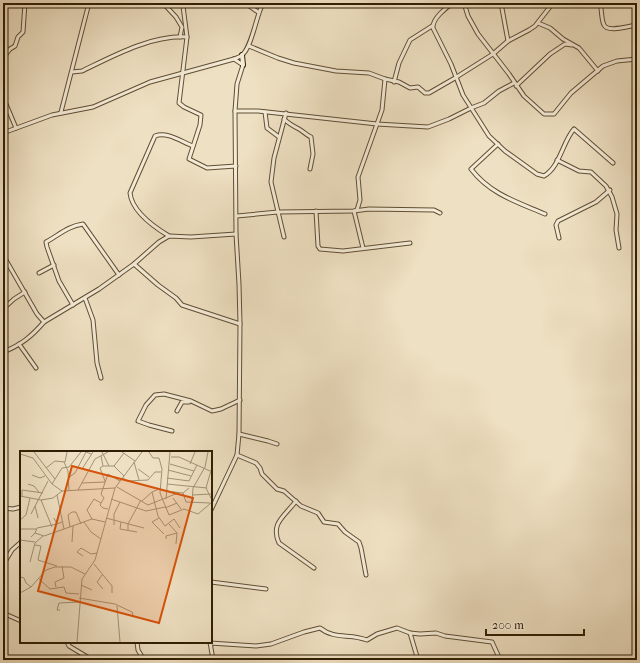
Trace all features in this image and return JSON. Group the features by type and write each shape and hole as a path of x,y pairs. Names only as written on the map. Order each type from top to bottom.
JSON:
{"street":[{"path":"3,58 10,49 15,46 18,38 23,32 25,3"},
{"path":"61,112 89,3"},
{"path":"163,3 176,17 182,27 180,37"},
{"path":"184,3 183,6 187,37 179,103 201,115 200,125 189,159 190,161 207,168 236,166"},
{"path":"245,3 258,12"},
{"path":"3,133 61,112 93,107 150,82 234,59 242,55 249,46 258,12 263,3"},
{"path":"282,3 296,3"},
{"path":"394,82 399,62 410,40 432,26 445,8 454,3"},
{"path":"464,3 468,16 478,34 524,96 544,114 554,114 571,93 598,70 608,64 637,59"},
{"path":"501,3 508,41"},
{"path":"249,46 294,63 336,71 369,72 385,80 399,82 410,88 418,87 425,93 429,93 493,54 508,41 529,30 538,22 553,3"},
{"path":"600,3 604,25 607,28 613,29 637,25"},
{"path":"636,3 637,11"},
{"path":"538,22 550,28 563,39 578,48 598,70"},
{"path":"432,26 457,77 463,95 490,136 505,151 544,176 548,173 557,160 574,129 613,163"},
{"path":"72,72 82,71 140,45 165,39 187,37"},
{"path":"235,111 265,112 377,124 428,127 484,103 499,91 515,84 564,44 574,45"},
{"path":"212,508 237,455 239,434 240,324 236,234 235,111 237,84 243,65 242,55"},
{"path":"234,59 243,65"},
{"path":"354,211 357,210 360,200 358,177 382,110 385,80"},
{"path":"3,97 16,128"},
{"path":"265,112 267,128 279,137"},
{"path":"284,237 271,182 274,158 286,114"},
{"path":"284,119 292,126 311,136 313,154 310,169"},
{"path":"193,146 166,134 155,136 130,193 130,198 146,220 155,228 169,236 191,237 236,234"},
{"path":"275,135 278,143"},
{"path":"498,144 472,169 492,189 507,198 545,214"},
{"path":"557,160 579,171 591,172 610,190 616,214 619,248"},
{"path":"559,238 556,225 558,221 596,202 610,190"},
{"path":"237,216 278,212 384,209 434,210 440,213"},
{"path":"316,211 318,246 320,249 343,251 410,243"},
{"path":"354,211 364,248"},
{"path":"73,304 62,289 46,242 64,230 83,224 120,275"},
{"path":"3,352 32,336 44,322 120,275 159,242 169,236"},
{"path":"3,255 37,314 44,322"},
{"path":"134,264 158,285 176,298 182,305 240,324"},
{"path":"39,274 54,265"},
{"path":"3,309 25,292"},
{"path":"85,298 94,320 97,363 100,378"},
{"path":"19,344 36,368"},
{"path":"172,431 138,421 146,405 155,395 164,394 191,401 212,411 216,411 240,400"},
{"path":"177,411 182,402 191,401"},
{"path":"239,434 277,444"},
{"path":"237,455 256,463 262,474 271,483 302,506 318,513 324,522 338,524 358,542 361,548 366,575"},
{"path":"296,501 276,525 275,532 279,543 314,568"},
{"path":"3,508 13,509 20,507"},
{"path":"3,566 12,550 20,543"},
{"path":"212,582 266,588"},
{"path":"3,613 20,621"},
{"path":"212,642 256,646 271,644 320,628 324,632 334,636 361,637 367,640 377,634 397,628 410,634 436,633 445,636 492,642 498,655"},
{"path":"410,634 418,660"},
{"path":"68,643 69,646 89,658 89,660"},
{"path":"137,643 138,650 141,655"},
{"path":"210,643 212,660"}]}
